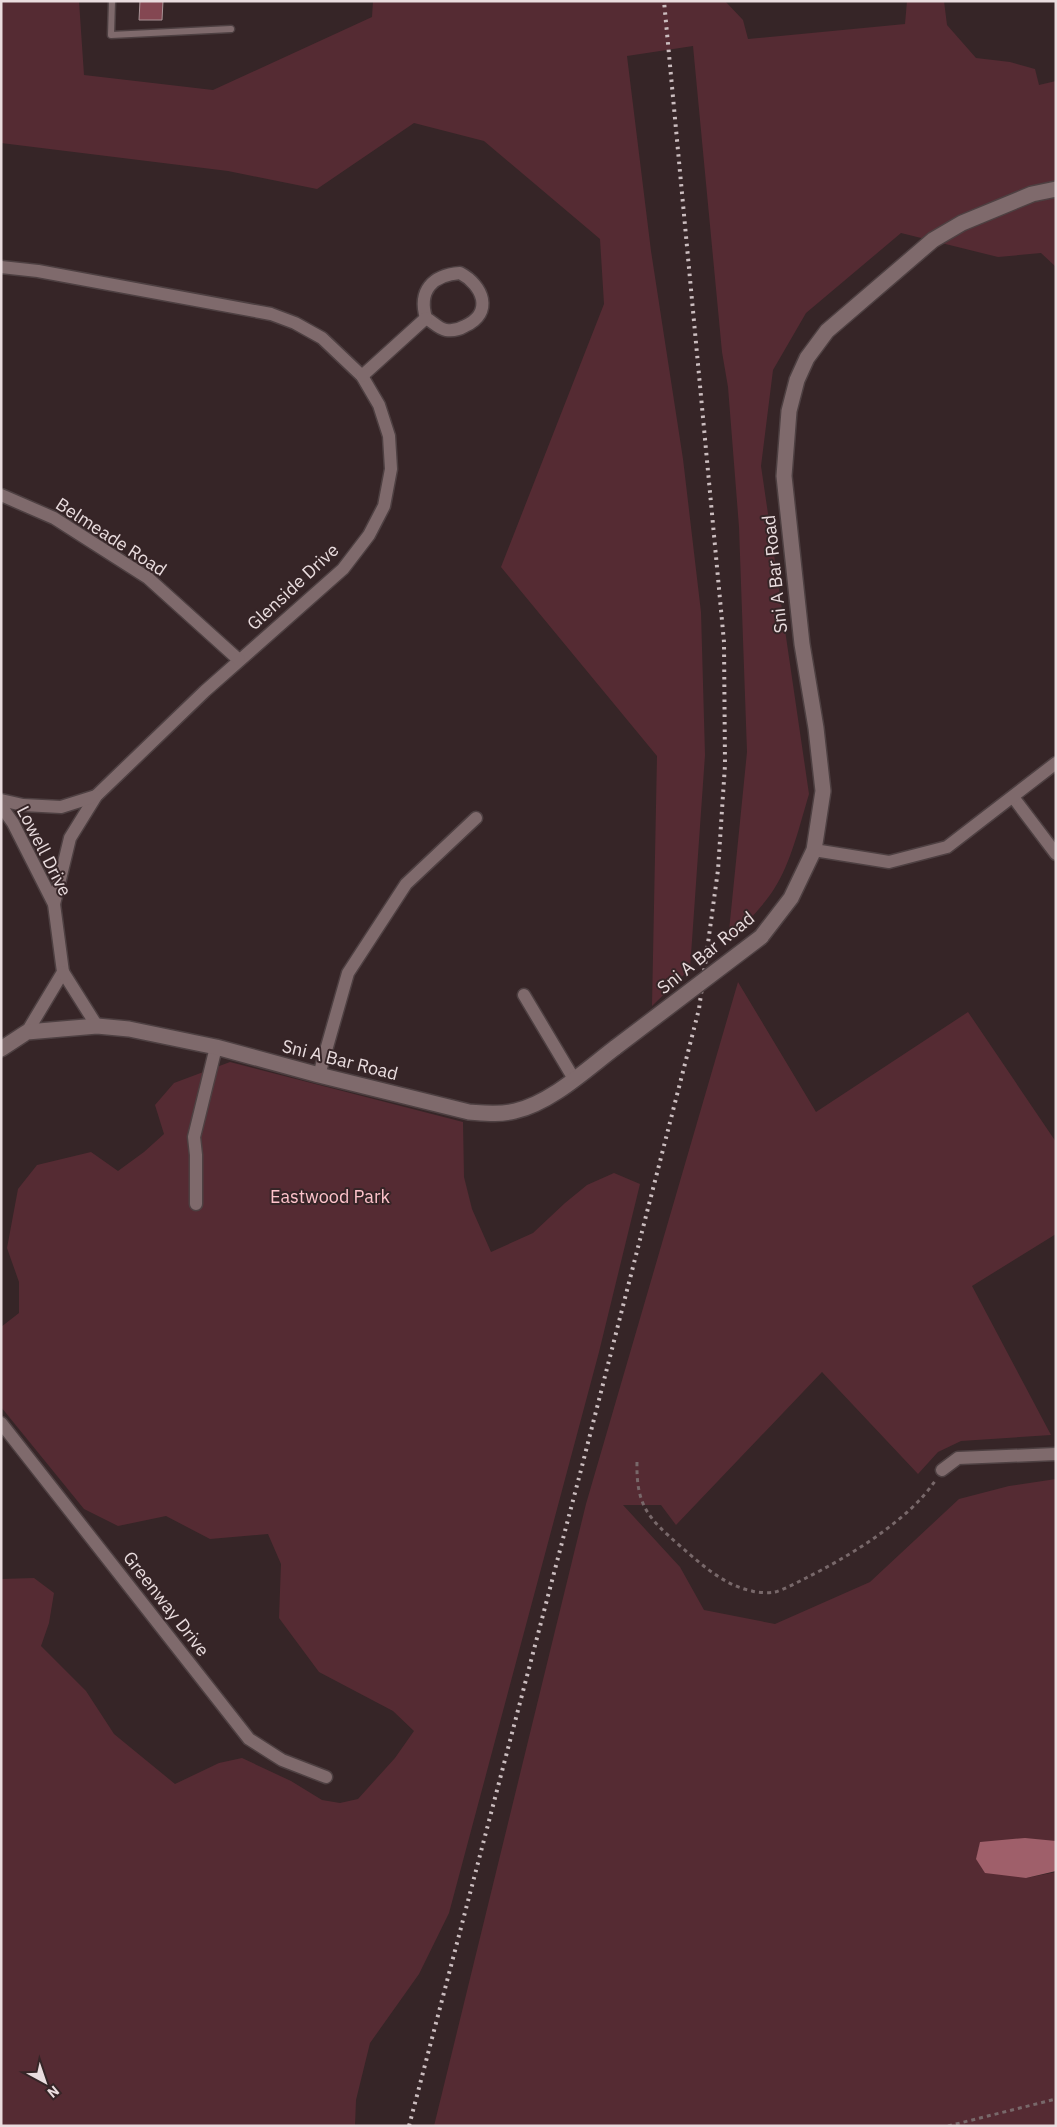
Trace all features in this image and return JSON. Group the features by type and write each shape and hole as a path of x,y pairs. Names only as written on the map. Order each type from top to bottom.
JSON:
{"street":[{"name":"Sni A Bar Road","path":"1,1049 27,1032 97,1026 129,1029 216,1048 468,1112 492,1114 514,1112 536,1105 574,1079 761,937 791,898 814,850 822,792 816,728 802,644 784,476 789,411 797,380 806,358 827,331 934,240 971,220 1032,194 1056,189"},
{"name":"Glenside Drive","path":"1,267 38,271 271,314 295,323 322,338 362,376 379,405 389,436 391,469 384,506 369,534 343,569 239,660 96,796 70,838 54,904"},
{"path":"460,273 474,282 483,301 482,312 472,323 464,327 445,330 426,318 423,307 427,289 443,276 460,273"},
{"path":"362,376 426,318"},
{"name":"Belmeade Road","path":"1,495 54,518 148,578 239,660"},
{"path":"814,850 890,862 947,847 1056,763"},
{"name":"Glenside Drive","path":"1,800 23,805 61,807 96,796"},
{"path":"1013,797 1056,854"},
{"name":"Lowell Drive","path":"1,806 13,823 54,904 63,972 97,1026"},
{"path":"319,1075 348,973 406,884 476,818"},
{"path":"27,1032 63,972"},
{"path":"524,995 574,1079"},
{"path":"196,1204 194,1137 216,1048"},
{"name":"Greenway Drive","path":"1,1423 212,1689 249,1739 282,1760 326,1777"},
{"path":"942,1470 958,1458 1056,1454"}],"lane":[{"path":"112,1 112,36 232,29"}],"path":[{"path":"637,1462 638,1492 644,1509 662,1530 702,1564 733,1586 754,1592 774,1592 826,1568 856,1551 929,1490 942,1470"},
{"path":"948,2126 1056,2099"}],"green space":[{"path":"1,1 79,1 84,75 213,90 372,17 373,1 725,1 743,20 748,39 905,24 907,1 944,1 947,25 976,58 1010,62 1035,69 1039,85 1056,81 1056,267 1041,253 998,257 901,233 806,313 773,370 761,466 809,794 794,843 780,879 764,903 728,941 747,752 739,527 728,387 722,352 693,46 627,56 651,251 683,459 701,612 705,755 690,969 652,1006 657,756 501,567 604,304 600,239 484,141 414,123 317,189 228,171 1,143"},
{"path":"738,982 816,1112 968,1012 1056,1142 1056,1234 972,1286 1051,1435 961,1441 938,1452 918,1474 822,1372 676,1525 661,1505 623,1505 680,1567 704,1610 775,1624 870,1582 959,1499 1009,1486 1056,1479 1056,1841 1026,1878 1056,1872 1056,2126 434,2126 586,1504"},
{"name":"Eastwood Park","path":"230,1062 463,1122 464,1177 472,1209 491,1252 533,1233 587,1185 614,1173 640,1184 599,1352 449,1913 419,1974 370,2043 356,2100 355,2126 1,2126 1,1579 34,1578 54,1593 49,1623 41,1646 86,1691 114,1734 175,1784 219,1763 242,1758 291,1781 322,1800 340,1803 358,1799 395,1758 414,1731 393,1711 319,1672 279,1618 281,1564 268,1534 210,1539 166,1516 118,1526 84,1509 1,1407 1,1327 19,1313 19,1282 7,1248 18,1189 37,1165 91,1152 118,1171 164,1134 155,1105 174,1083"}],"shaded area":[{"path":"1025,1838 1056,1841 1056,1871 1026,1878 985,1873 976,1859 980,1842"}],"building":[{"path":"140,1 163,1 162,20 139,20"}],"railway":[{"path":"409,2126 581,1470 699,1009 718,870 725,765 724,642 664,1"}]}
